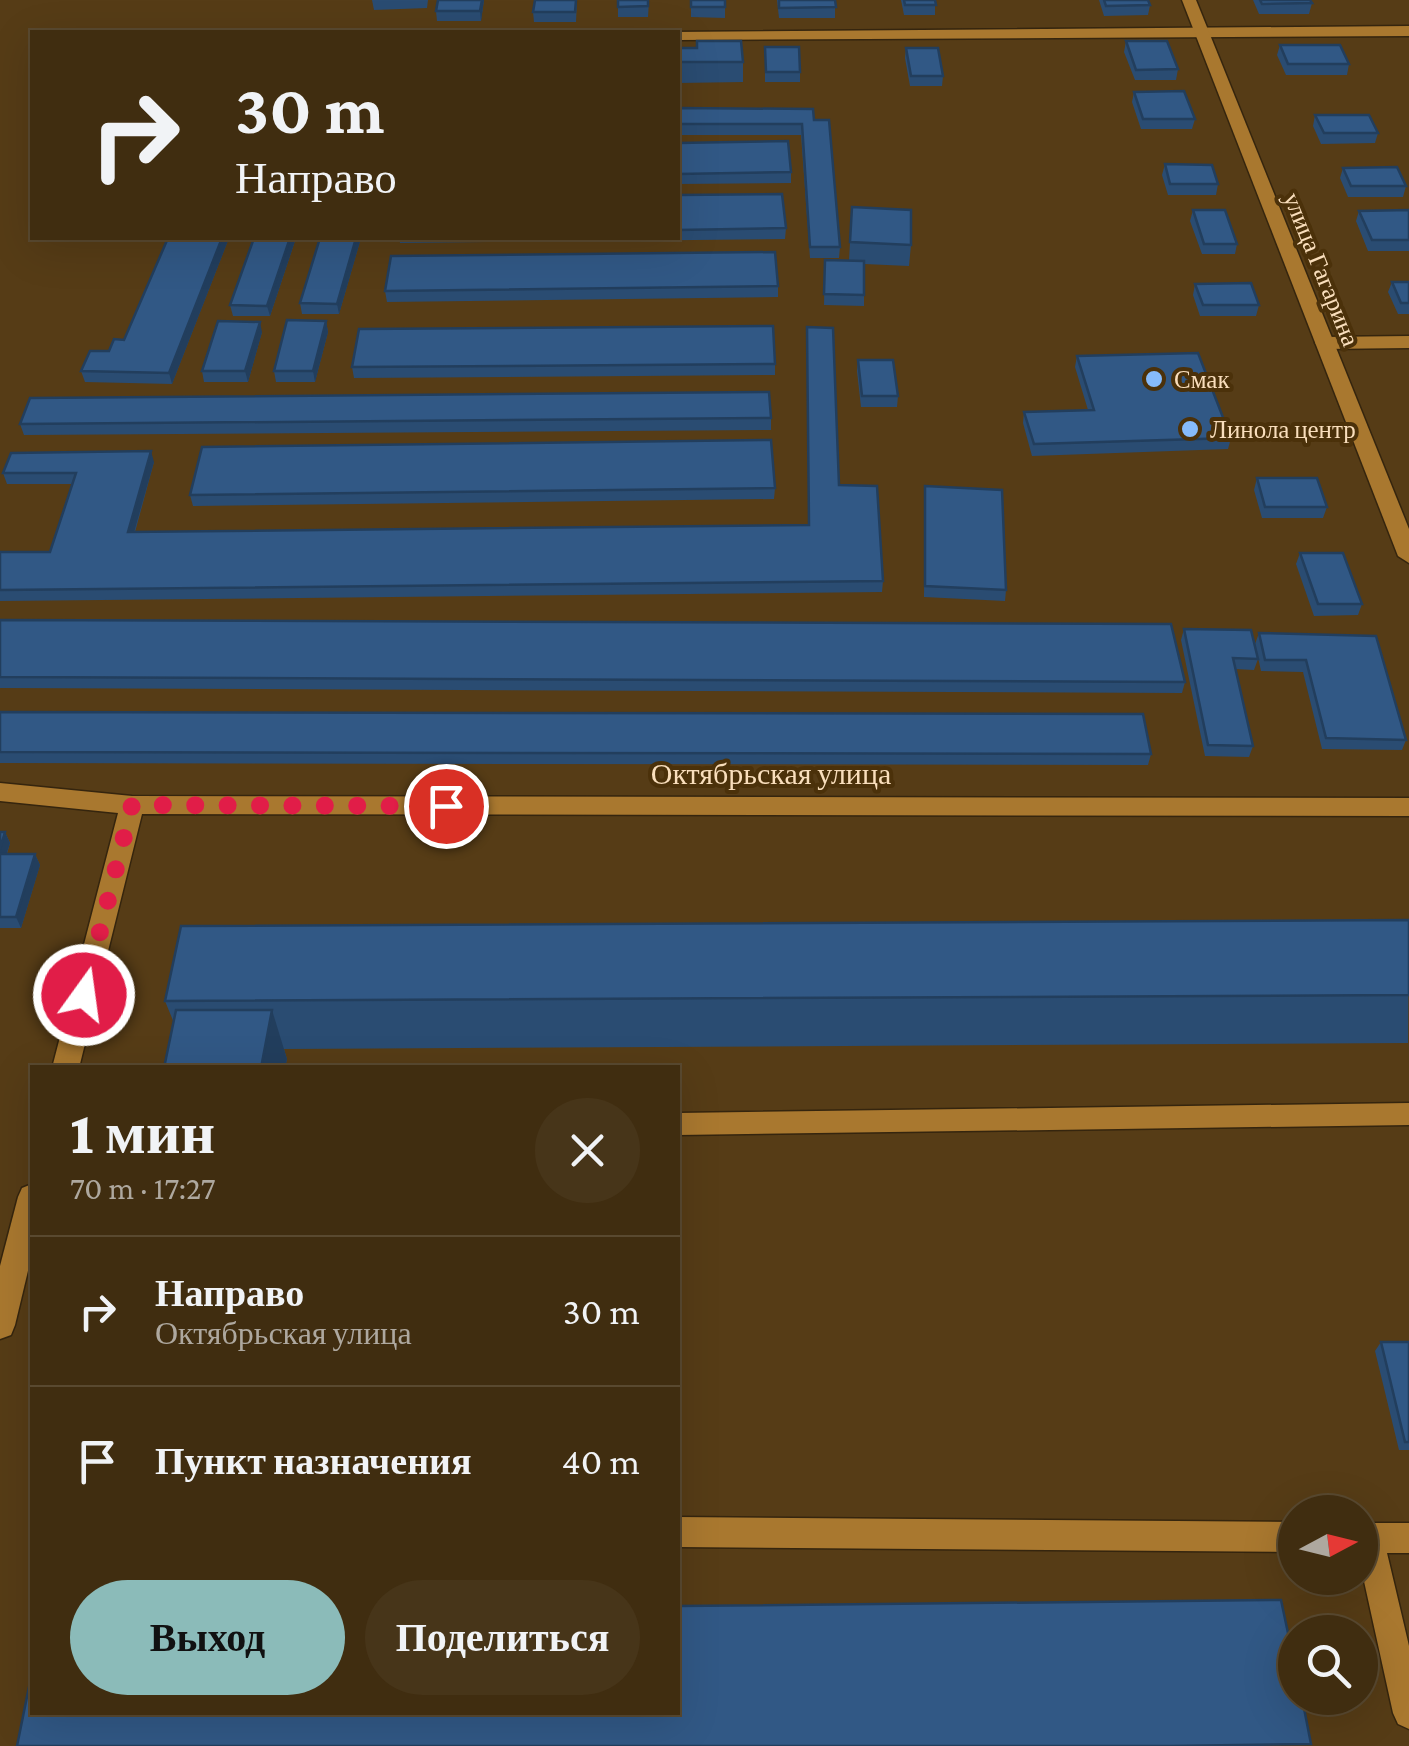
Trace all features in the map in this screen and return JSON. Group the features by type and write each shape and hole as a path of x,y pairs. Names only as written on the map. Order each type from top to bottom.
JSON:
{"street":[{"name":"улица Гагарина","path":"1189,0 1409,556"},
{"path":"680,35 1409,31"},
{"path":"1324,343 1409,342"},
{"name":"Октябрьская улица","path":"0,792 132,805 1409,807"},
{"path":"66,1065 132,805"},
{"path":"0,1325 30,1205"}],"lane":[{"path":"680,1124 1409,1114"},
{"path":"680,1532 1278,1538"},
{"path":"1378,1538 1409,1538"},
{"path":"1378,1592 1409,1713"}],"building":[{"path":"438,0 482,0 480,11 436,11"},
{"path":"535,0 576,0 575,12 533,12"},
{"path":"618,0 648,0 648,6 618,7"},
{"path":"691,0 725,0 725,7 691,7"},
{"path":"779,0 835,0 836,7 779,8"},
{"path":"904,0 935,0 936,5 905,5"},
{"path":"1104,0 1148,0 1150,5 1106,6"},
{"path":"1260,0 1310,0 1312,3 1262,4"},
{"path":"697,41 741,41 743,62 680,62 680,48 697,48"},
{"path":"1126,41 1167,41 1178,69 1136,70"},
{"path":"1280,45 1340,45 1349,64 1288,64"},
{"path":"765,47 799,47 800,72 766,72"},
{"path":"906,48 938,48 943,76 911,76"},
{"path":"1184,91 1195,119 1143,119 1134,92"},
{"path":"680,108 813,109 814,120 829,120 840,247 810,247 802,124 680,124"},
{"path":"1315,115 1369,115 1378,133 1324,133"},
{"path":"788,141 791,172 680,174 680,143"},
{"path":"1165,164 1212,165 1218,184 1170,184"},
{"path":"1397,167 1406,186 1351,186 1343,168"},
{"path":"782,194 786,228 680,230 680,195"},
{"path":"852,207 911,210 911,245 850,242"},
{"path":"1193,210 1225,210 1237,244 1204,244"},
{"path":"1409,210 1409,240 1372,240 1359,211"},
{"path":"167,240 221,240 169,373 81,371 90,351 109,351 114,339 124,340"},
{"path":"253,240 289,240 267,306 230,305"},
{"path":"319,240 355,240 337,304 300,303"},
{"path":"775,252 778,286 385,291 391,256"},
{"path":"825,260 864,261 864,295 824,294"},
{"path":"1392,282 1409,282 1409,303 1401,303"},
{"path":"1251,283 1259,305 1203,305 1195,284"},
{"path":"287,320 326,321 313,371 274,371"},
{"path":"218,321 260,322 245,371 202,371"},
{"path":"773,326 775,364 352,367 359,329"},
{"path":"807,327 833,328 839,485 877,486 883,581 0,590 0,552 50,552 76,473 3,473 11,453 151,451 128,532 809,525"},
{"path":"1198,353 1231,438 1034,444 1024,412 1094,410 1077,356"},
{"path":"858,360 893,360 898,396 862,396"},
{"path":"769,392 771,418 20,424 30,398"},
{"path":"771,440 775,488 190,495 202,447"},
{"path":"1257,478 1317,478 1327,507 1265,507"},
{"path":"925,486 1002,490 1006,590 925,586"},
{"path":"1300,553 1343,553 1362,604 1318,604"},
{"path":"0,620 1171,624 1185,682 0,677"},
{"path":"1184,629 1251,630 1258,659 1233,658 1253,746 1208,745"},
{"path":"1259,633 1376,636 1406,740 1326,738 1306,660 1265,660"},
{"path":"0,712 1143,714 1151,754 0,752"},
{"path":"0,854 35,854 16,917 0,917"},
{"path":"1409,920 1409,995 165,1001 181,926"},
{"path":"176,1010 272,1010 262,1065 165,1065"},
{"path":"1381,1342 1409,1342 1409,1442 1405,1442"},
{"path":"1281,1600 1284,1615 1278,1615 1278,1715 1305,1715 1311,1744 17,1746 30,1682 30,1715 680,1715 680,1606"}],"place":[{"name":"Смак","path":"1154,379"},
{"name":"Линола центр","path":"1190,429"}],"route":[{"path":"84,995 132,805 446,806"}]}
